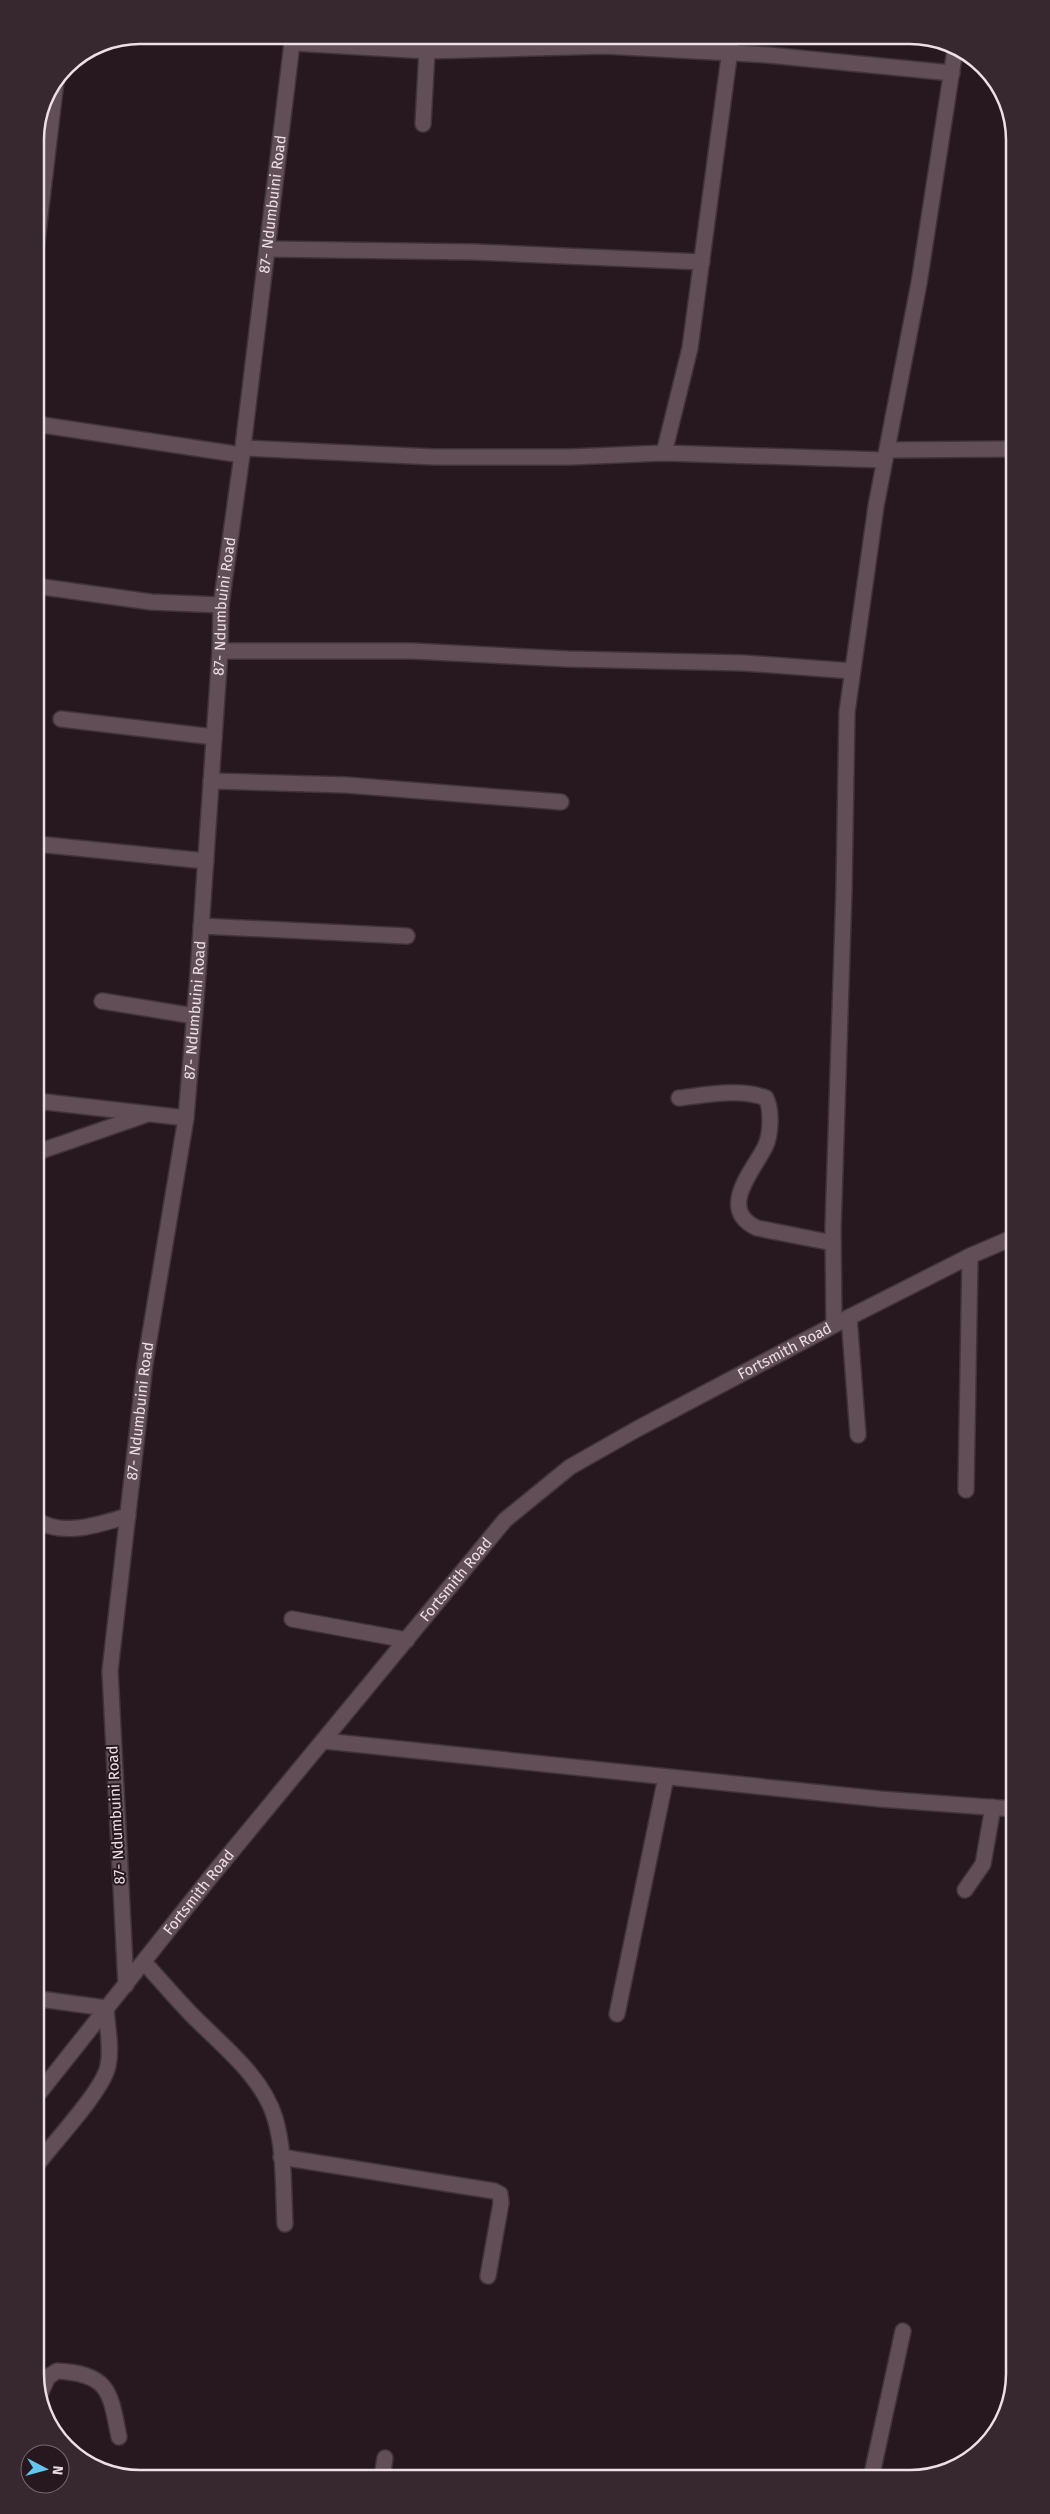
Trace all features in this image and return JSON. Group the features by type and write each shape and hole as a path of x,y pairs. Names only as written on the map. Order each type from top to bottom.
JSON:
{"street":[{"name":"87- Ndumbuini Road","path":"126,1985 110,1671 146,1364 186,1118 206,861 220,651 221,605 242,452 292,44"},
{"path":"349,44 427,51 604,46 730,53 952,73"},
{"path":"664,453 690,348 731,44"},
{"path":"423,124 427,51"},
{"path":"834,1325 833,1243 844,889 847,712 885,455 919,283 954,55"},
{"path":"44,187 54,97"},
{"path":"267,249 474,252 702,262"},
{"path":"44,425 242,452 434,457 570,457 664,453 885,455 1006,449"},
{"path":"44,587 151,602 221,605"},
{"path":"220,651 412,651 568,659 744,663 852,671"},
{"path":"61,719 214,737"},
{"path":"211,781 346,785 561,802"},
{"path":"44,845 206,861"},
{"path":"201,926 407,936"},
{"path":"102,1001 194,1016"},
{"path":"679,1098 714,1094 743,1094 766,1098 770,1104 766,1146 748,1172 739,1206 740,1215 746,1222 757,1228 833,1243"},
{"path":"44,1102 186,1118"},
{"path":"44,1150 149,1114"},
{"name":"Fortsmith Road","path":"44,2087 213,1874 505,1520 570,1467 637,1429 849,1317 970,1256 1006,1241"},
{"path":"966,1490 970,1256"},
{"path":"849,1317 858,1435"},
{"path":"44,1523 58,1529 93,1526 128,1516"},
{"path":"292,1619 407,1640"},
{"path":"324,1741 880,1799 1006,1808"},
{"path":"617,2014 666,1776"},
{"path":"965,1890 983,1864 993,1807"},
{"path":"144,1962 189,2012 242,2066 260,2088 274,2116 281,2157 285,2224"},
{"path":"44,2000 106,2008 110,2051 108,2068 99,2086 44,2156"},
{"path":"281,2157 494,2190 500,2194 501,2203 488,2276"},
{"path":"873,2470 903,2331"},
{"path":"45,2384 48,2377 57,2371 85,2376 102,2383 108,2390 119,2437"},
{"path":"383,2470 385,2458"}]}
